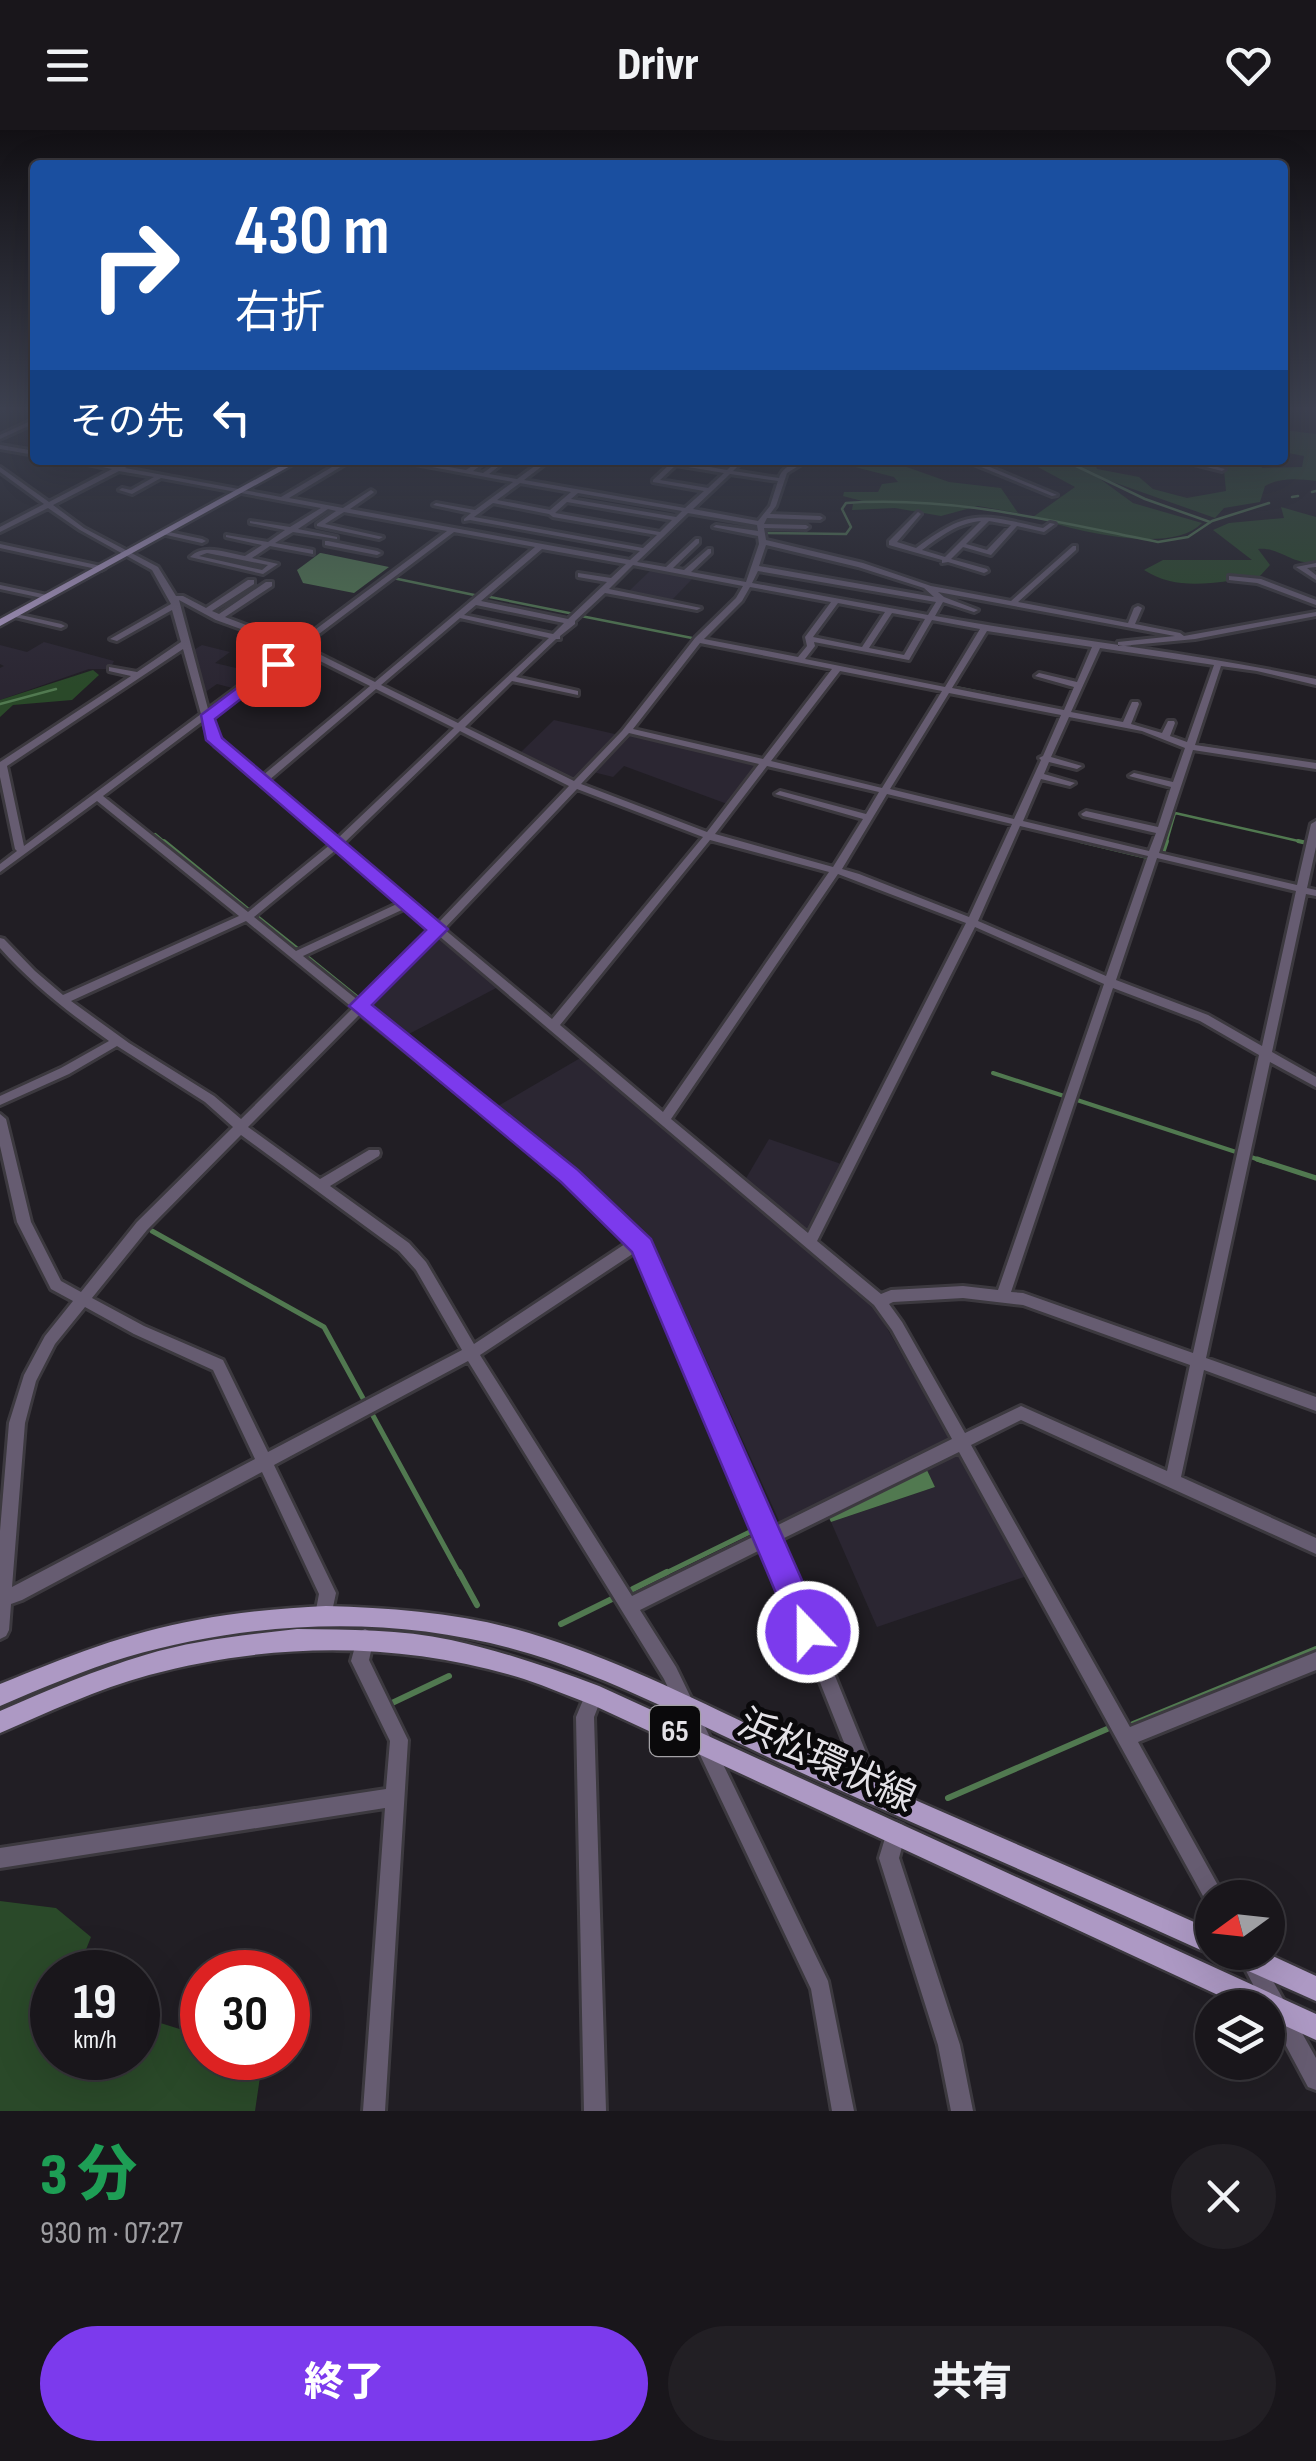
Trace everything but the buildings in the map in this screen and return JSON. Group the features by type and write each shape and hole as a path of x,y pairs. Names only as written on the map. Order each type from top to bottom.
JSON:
{"main road":[{"path":"0,624 221,501"},
{"name":"浜松環状線","path":"0,1696 80,1662 166,1636 251,1620 324,1615 414,1619 493,1634 570,1658 1195,1934"},
{"name":"浜松環状線","path":"0,1722 104,1679 188,1654 289,1638 365,1638 486,1656 594,1694 1236,1990"},
{"path":"1276,1970 1316,1989"},
{"name":"浜松環状線","path":"1285,2013 1316,2027"}],"street":[{"path":"43,501 152,566 174,602 214,740 880,1302 1205,1880"},
{"path":"0,530 55,501"},
{"path":"296,501 985,628 1316,682"},
{"path":"356,501 318,525 379,536"},
{"path":"0,869 490,501"},
{"path":"493,501 662,534"},
{"path":"551,512 564,501"},
{"path":"575,501 678,519"},
{"path":"645,501 762,528 929,588 1131,625 1186,639"},
{"path":"65,999 249,916 336,844 697,501"},
{"path":"0,1630 3,1566 22,1401 44,1350 132,1236 576,785 627,730 698,640 737,602 755,568 762,528 773,501"},
{"path":"436,505 645,550"},
{"path":"235,566 327,507"},
{"path":"892,543 918,514"},
{"path":"890,575 934,534 968,517 1044,530 1052,524"},
{"path":"762,528 820,518"},
{"path":"945,561 988,518"},
{"path":"252,522 334,538 324,545 377,552"},
{"path":"963,544 988,553 1015,524"},
{"path":"716,527 806,527"},
{"path":"164,533 202,541"},
{"path":"228,536 310,552"},
{"path":"882,540 984,571"},
{"path":"667,570 696,541"},
{"path":"0,546 101,568"},
{"path":"262,781 541,546"},
{"path":"1014,604 1073,548"},
{"path":"207,551 246,559 274,564 264,572 194,555 207,551"},
{"path":"686,573 708,551"},
{"path":"1316,565 1300,568 1316,578"},
{"path":"755,568 941,600 974,610"},
{"path":"581,574 613,580"},
{"path":"1232,578 1258,581 1316,603"},
{"path":"206,611 252,582"},
{"path":"220,618 270,584"},
{"path":"0,587 48,597"},
{"path":"929,588 941,600"},
{"path":"603,590 697,608"},
{"path":"114,639 180,598 299,648 576,785 708,835 836,870 972,922 1204,1018 1316,1083"},
{"path":"810,639 906,658 941,600"},
{"path":"799,661 836,601"},
{"path":"475,602 572,622"},
{"path":"1131,625 1138,608"},
{"path":"864,650 890,611"},
{"path":"1097,646 1186,639 1316,614"},
{"path":"15,615 60,626"},
{"path":"458,616 557,637"},
{"path":"662,1118 670,1114 836,870 985,628"},
{"path":"698,640 1126,725 1191,747 1316,766"},
{"path":"25,850 20,848 2,765 186,643"},
{"path":"808,1241 815,1235 972,922 1097,646"},
{"path":"1002,1295 1218,664"},
{"path":"112,668 136,674"},
{"path":"552,1026 766,763 837,669"},
{"path":"1040,676 1079,685"},
{"path":"513,679 575,693"},
{"path":"1126,725 1135,704"},
{"path":"1166,737 1171,723"},
{"path":"627,730 1309,891"},
{"path":"1044,758 1077,766"},
{"path":"1036,775 1070,783"},
{"path":"1134,776 1177,786"},
{"path":"780,794 868,817"},
{"path":"98,797 570,1176 638,1243 770,1536 860,1760 854,1784"},
{"path":"1086,814 1162,831"},
{"path":"1172,1482 1309,891 1316,824"},
{"path":"297,955 407,903"},
{"path":"3,950 117,1041 202,1095 417,1258 470,1353 688,1710 821,1988 842,2111"},
{"path":"0,1100 65,1071 117,1041"},
{"path":"0,1119 30,1236 49,1276 80,1299 218,1365 328,1593 324,1615"},
{"path":"318,1186 374,1153"},
{"path":"3,1597 16,1594 470,1353 638,1243"},
{"path":"880,1302 891,1296 944,1292 1002,1295 1042,1304 1316,1404"},
{"path":"628,1607 1021,1414 1316,1546"},
{"path":"365,1638 360,1661 398,1740 374,2111"},
{"path":"1126,1738 1316,1661"},
{"path":"594,1694 585,1717 595,2111"},
{"path":"0,1858 395,1797"},
{"path":"896,1832 889,1858 949,2045 962,2111"},
{"path":"1285,2023 1316,2079"}],"shaded area":[{"path":"864,501 1010,501 1018,513 978,506 941,516 895,508 852,510 853,504 870,503"},
{"path":"1055,501 1131,501 1202,523 1187,533 1145,539 1072,528 1033,517"},
{"path":"1168,501 1260,501 1224,508 1215,518"},
{"path":"1281,507 1316,517 1316,563 1258,549 1270,565 1259,577 1185,583 1144,570 1163,560 1252,560 1213,530 1229,523 1284,518"},
{"path":"320,553 389,567 354,593 303,583 297,570"},
{"path":"652,569 694,577 670,602 627,593"},
{"path":"44,642 114,661 110,669 89,669 0,700 0,668 4,666 0,664 0,645 27,652"},
{"path":"202,645 230,652 215,663 261,674 240,690 217,684 204,693 192,651"},
{"path":"93,670 99,675 72,700 13,705 0,717 0,700"},
{"path":"554,720 619,735 572,781 519,754"},
{"path":"627,735 759,766 730,805 624,766 613,777 593,772"},
{"path":"436,937 498,987 409,1034 369,1003"},
{"path":"582,1057 873,1304 949,1436 948,1442 780,1523 654,1244 578,1170 498,1106"},
{"path":"769,1139 844,1165 810,1231 745,1180"},
{"path":"955,1454 961,1457 1027,1576 877,1627 831,1522 935,1487 926,1468"},
{"path":"926,1468 935,1487 831,1522 828,1516"},
{"path":"0,1901 56,1908 91,1937 86,1950 30,1950 30,2080 160,2080 160,2023 180,2029 180,2080 260,2080 255,2111 0,2111"}],"waterway":[{"path":"1152,501 1210,522"},
{"path":"766,533 846,534 851,527 842,509 846,503 887,502 1003,512 1158,542 1188,537 1212,521 1269,503"},
{"path":"393,578 479,596"},
{"path":"485,596 574,614"},
{"path":"581,616 692,638"},
{"path":"955,687 1063,709"},
{"path":"0,704 56,689"},
{"path":"1072,711 1118,721"},
{"path":"1130,723 1160,732"},
{"path":"630,734 760,765"},
{"path":"1169,735 1187,742"},
{"path":"1198,744 1316,763"},
{"path":"770,767 876,792"},
{"path":"888,795 1006,823"},
{"path":"1166,844 1175,813 1307,843 1298,841"},
{"path":"1021,827 1030,829"},
{"path":"1034,830 1091,844"},
{"path":"155,834 167,844"},
{"path":"164,841 250,911"},
{"path":"1080,841 1147,857"},
{"path":"1163,853 1166,844"},
{"path":"255,915 299,950"},
{"path":"305,955 357,997"},
{"path":"368,1006 562,1162"},
{"path":"993,1073 1064,1096"},
{"path":"1077,1100 1239,1153"},
{"path":"1251,1157 1265,1162"},
{"path":"559,1159 650,1246 703,1369"},
{"path":"1257,1159 1316,1178"},
{"path":"152,1231 324,1327 365,1402"},
{"path":"707,1378 771,1522"},
{"path":"371,1412 460,1575"},
{"path":"662,1575 758,1528"},
{"path":"459,1572 477,1605"},
{"path":"633,1589 667,1572"},
{"path":"561,1624 614,1598"},
{"path":"1133,1724 1316,1649"},
{"path":"392,1703 449,1676"},
{"path":"948,1798 1107,1729"}],"route":[{"path":"278,664 206,718 214,740 438,929 359,1006 570,1176 642,1246 770,1536 808,1632"}]}
